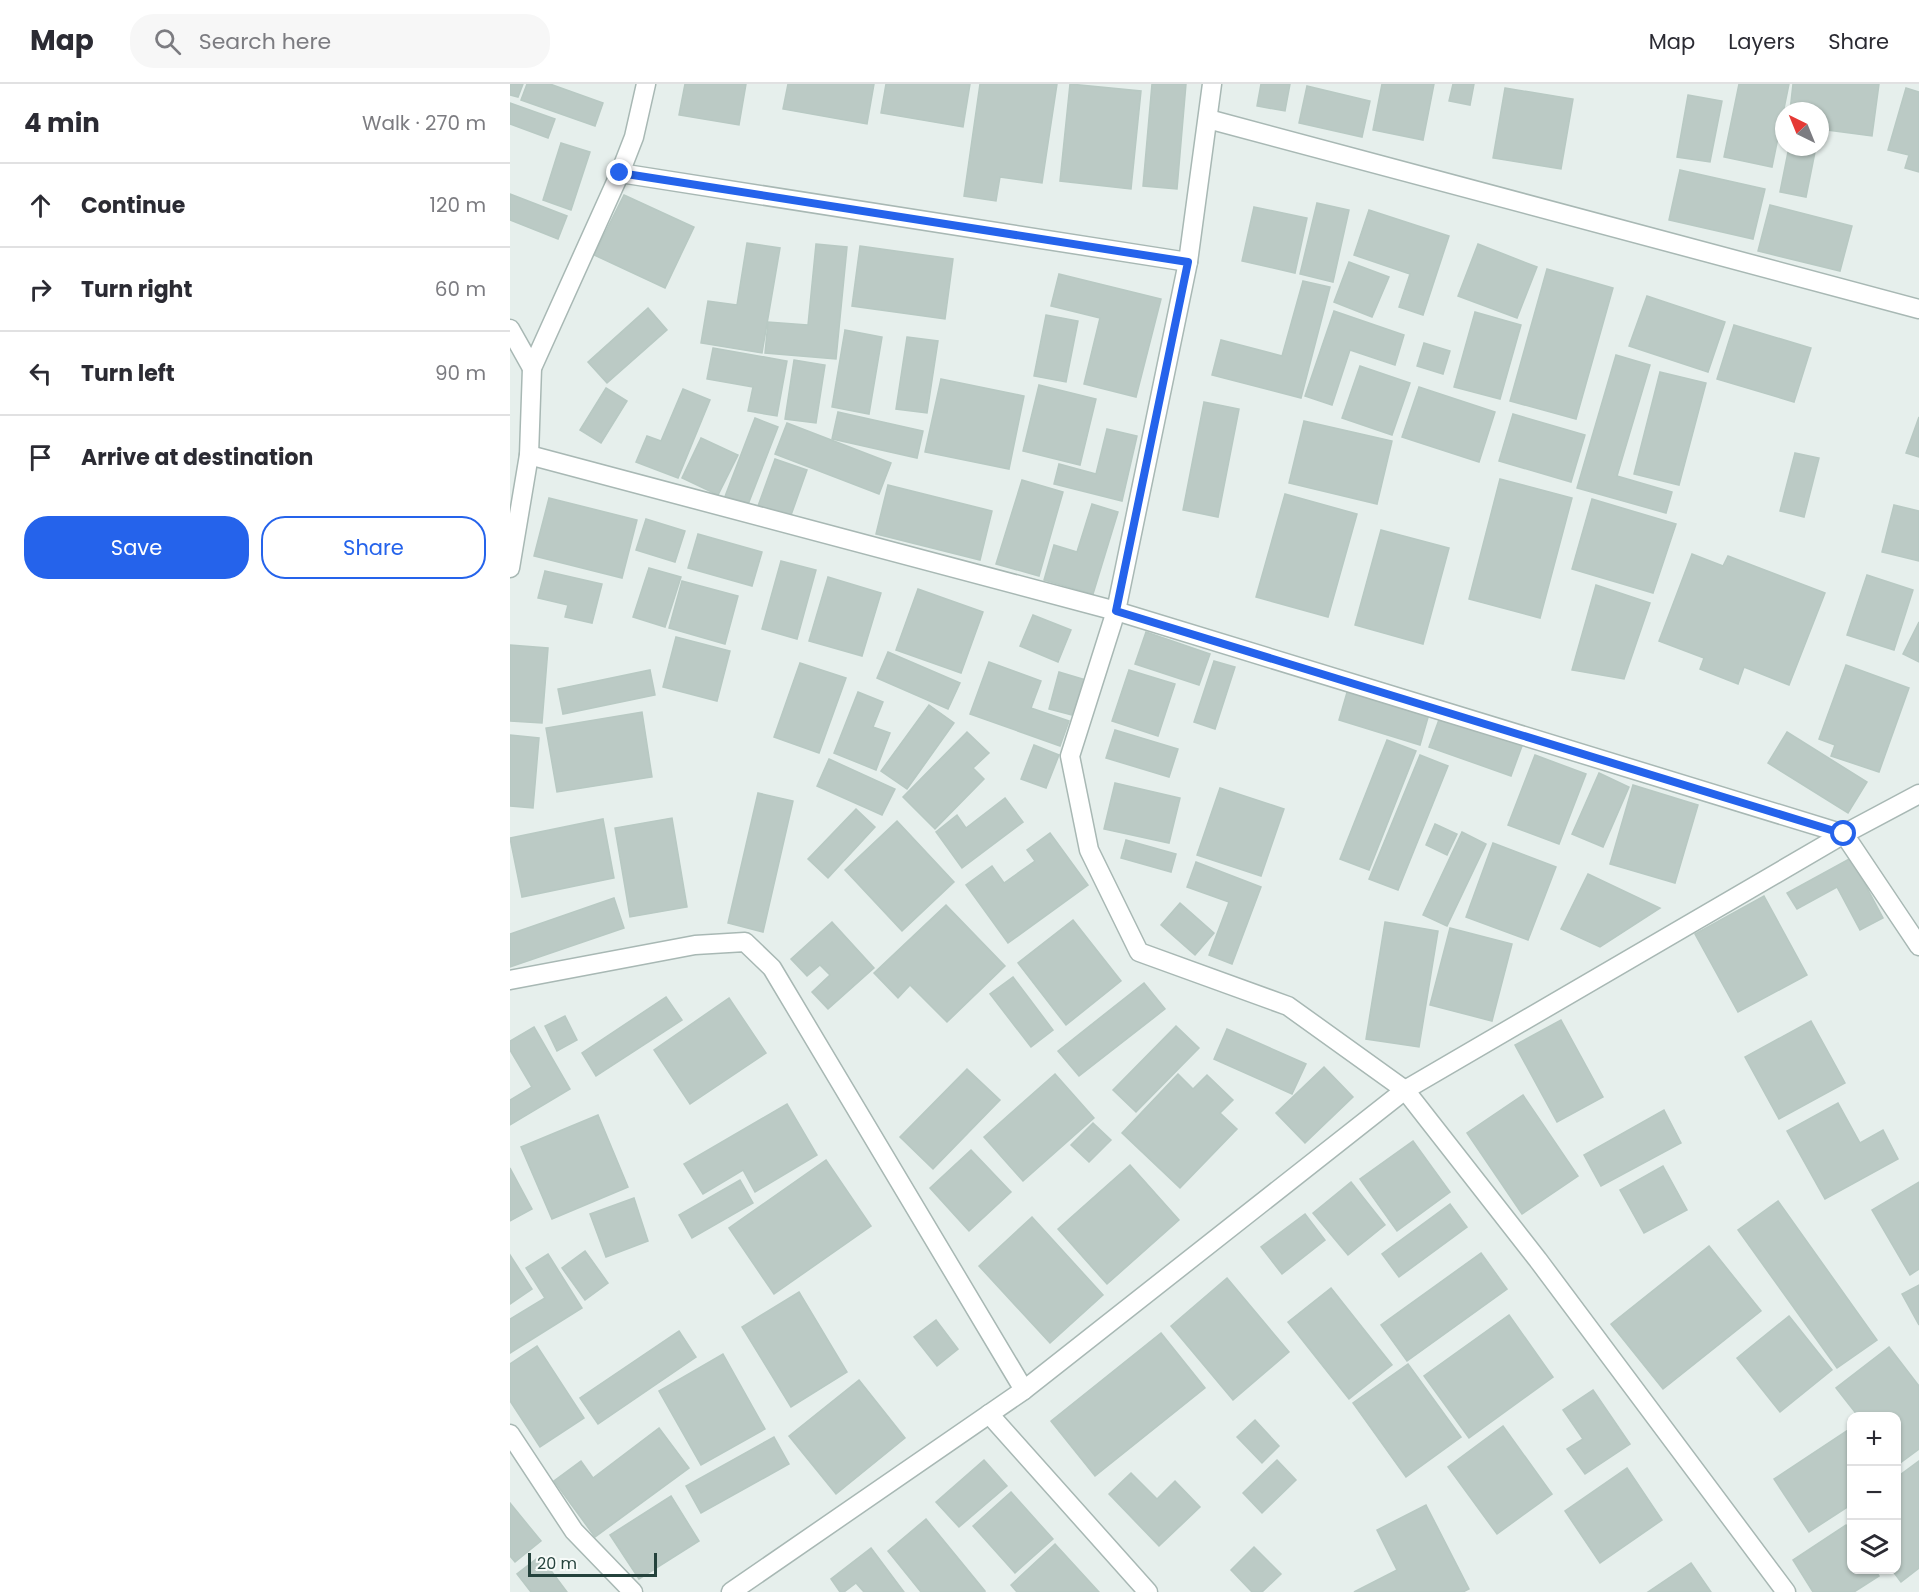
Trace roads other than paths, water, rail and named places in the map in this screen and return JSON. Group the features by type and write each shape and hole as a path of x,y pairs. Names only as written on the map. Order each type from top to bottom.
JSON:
{"street":[{"path":"510,568 529,455 532,368 620,173 634,137 646,84"},
{"path":"1212,84 1188,262 1116,611 1070,756 1089,850 1139,952 1288,1006 1405,1090 1538,1260 1785,1592"},
{"path":"1208,119 1919,309"},
{"path":"620,173 1188,262"},
{"path":"510,329 532,368"},
{"path":"529,455 1116,611 1844,834 1919,946"},
{"path":"731,1592 1024,1390 1405,1090 1844,834 1919,794"},
{"path":"510,980 695,945 745,942 772,968 1024,1390"},
{"path":"989,1414 1148,1592"},
{"path":"510,1434 574,1531 633,1592"}]}
